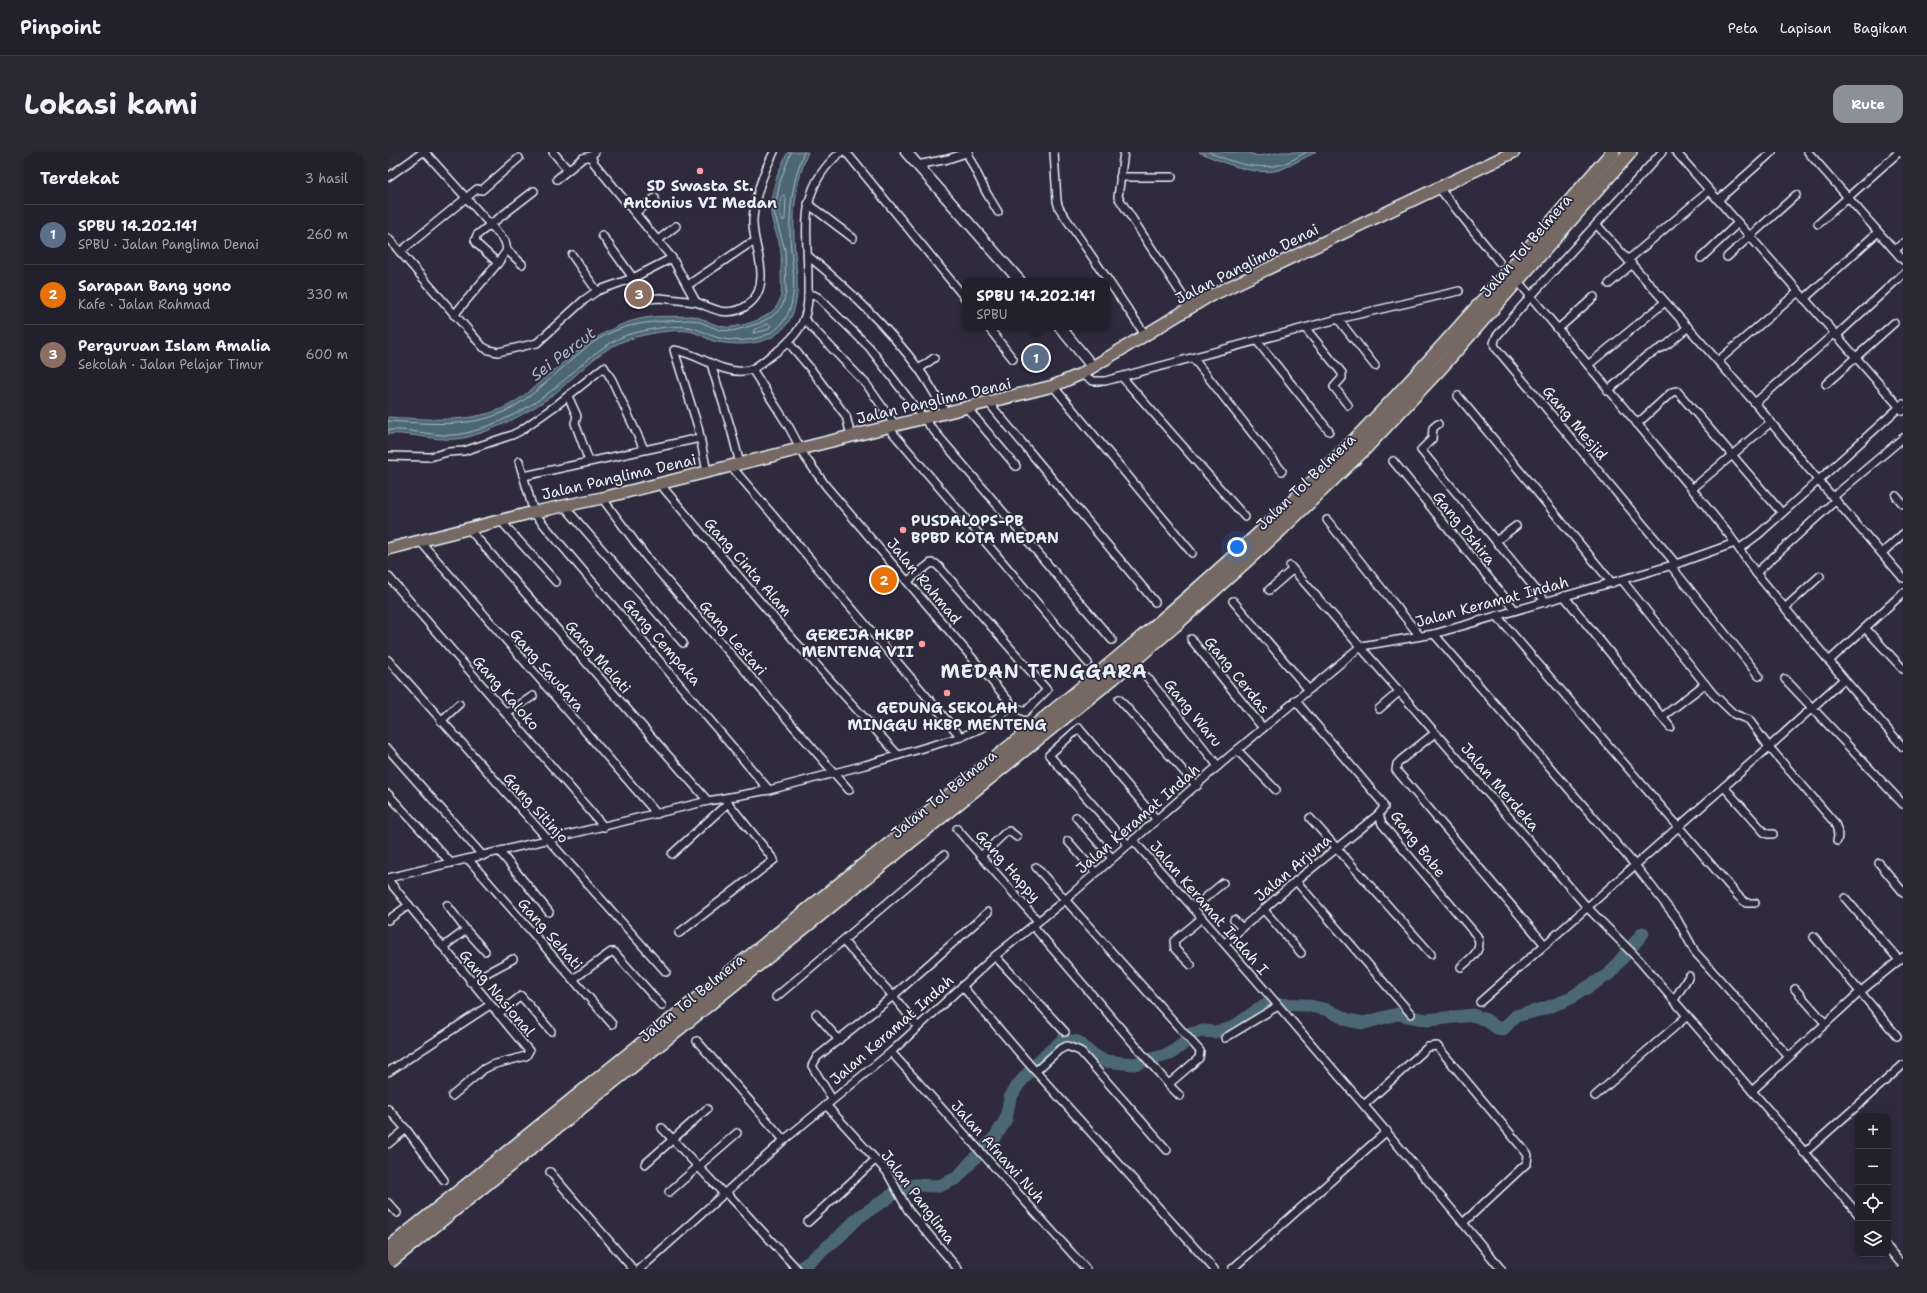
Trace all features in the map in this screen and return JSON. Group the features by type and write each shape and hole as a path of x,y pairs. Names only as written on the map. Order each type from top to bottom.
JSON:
{"highway":[{"name":"Jalan Tol Belmera","path":"388,1249 981,771 1107,668 1191,596 1294,501 1353,442 1469,317 1613,152"},
{"name":"Jalan Tol Belmera","path":"388,1263 1114,677 1175,625 1281,529 1364,449 1442,366 1630,152"}],"main road":[{"name":"Jalan Panglima Denai","path":"388,549 660,484 1053,386 1081,374 1092,366 1146,336 1190,307 1295,255 1514,152"}],"street":[{"path":"388,177 424,152 505,241 507,250 522,264"},
{"path":"553,152 568,170"},
{"path":"647,299 660,298 696,302 723,311 738,310 752,301 759,290 761,277 753,219 759,186 774,152"},
{"path":"707,472 700,438 674,350 684,352 711,364 737,371 752,369 788,342 804,319 808,296 808,256 805,221 808,204 814,186 828,164 840,152"},
{"path":"846,152 962,294"},
{"path":"906,152 1017,278"},
{"path":"917,165 948,159 968,152 986,192 998,212"},
{"path":"1054,152 1057,201 1059,208 1107,278"},
{"path":"1124,152 1117,193 1119,200 1190,307"},
{"name":"Gang Mesjid","path":"1662,152 1597,225 1530,296 1496,337 1494,343 1495,347 1674,565 1759,676"},
{"path":"1676,152 1855,358 1902,408 1782,513 1737,546"},
{"path":"1718,200 1772,152"},
{"path":"1808,152 1903,260"},
{"path":"1818,224 1899,152"},
{"path":"557,179 583,158 593,157 635,213 672,258 696,302"},
{"path":"400,252 477,189 482,190 519,158"},
{"path":"1120,177 1172,177"},
{"path":"1440,188 1499,262"},
{"path":"498,263 475,242 476,235 534,191"},
{"path":"1609,284 1630,262 1709,191"},
{"path":"1727,257 1796,195"},
{"path":"635,213 655,198"},
{"path":"808,204 853,238"},
{"path":"1701,258 1738,223"},
{"path":"1597,225 1755,403 1818,480 1903,578"},
{"path":"657,241 676,226"},
{"path":"1804,299 1878,232"},
{"path":"602,235 633,278"},
{"path":"388,238 486,349 498,352 532,346 540,341 584,300 598,291 633,278 672,258"},
{"path":"688,285 747,245 755,242"},
{"path":"1895,250 1903,243"},
{"path":"454,314 498,263 507,250"},
{"path":"572,255 598,291"},
{"path":"808,256 823,268 875,319 919,369 946,413"},
{"path":"1755,403 1835,335 1903,274"},
{"path":"1110,283 1146,336"},
{"path":"1522,286 1608,391 1638,424 1692,489 1737,546 1756,573 1903,747"},
{"path":"1081,374 1093,381 1100,382 1306,329 1338,319 1459,291"},
{"path":"1718,361 1798,292"},
{"path":"808,296 819,298 854,332 882,364 924,418 1112,640"},
{"path":"1558,329 1594,297"},
{"path":"1588,365 1665,302"},
{"path":"804,319 867,385 891,426 1088,663"},
{"path":"1338,319 1375,366"},
{"path":"1826,384 1894,323"},
{"path":"1608,391 1645,357 1668,344 1688,327"},
{"path":"1306,329 1342,373 1342,378 1334,387 1348,405"},
{"path":"990,330 1014,359"},
{"path":"1062,330 1092,366"},
{"path":"1257,341 1329,431"},
{"path":"788,342 810,368 846,416 851,436"},
{"path":"919,369 934,358"},
{"path":"1193,358 1282,471"},
{"path":"711,364 731,429 736,465 961,737"},
{"path":"388,456 427,457 448,452 464,451 520,431 568,396 604,366 644,449"},
{"name":"Jalan Rahmad","path":"752,369 790,427 800,448 826,486 1013,706"},
{"path":"1122,377 1245,518"},
{"path":"1053,386 1192,553"},
{"path":"1638,424 1672,392 1677,391 1782,513"},
{"path":"568,396 577,416 575,423 589,461"},
{"path":"1458,396 1612,583"},
{"path":"989,403 1155,602"},
{"path":"967,408 1016,466"},
{"path":"1692,489 1771,422"},
{"path":"1438,424 1433,428 1432,439 1421,450 1546,602"},
{"path":"524,476 700,438"},
{"path":"1756,573 1834,498 1903,438"},
{"path":"519,461 534,513"},
{"name":"Gang Dshira","path":"1393,461 1515,610"},
{"name":"Gang Cinta Alam","path":"660,484 775,619 898,755"},
{"path":"1896,496 1903,504"},
{"name":"Gang Lestari","path":"602,498 614,516 657,570 849,790"},
{"path":"565,507 683,643"},
{"name":"Gang Cempaka","path":"534,513 769,790"},
{"path":"1327,520 1419,635"},
{"path":"501,521 556,582"},
{"path":"1496,541 1516,526"},
{"name":"Gang Melati","path":"469,529 708,801"},
{"path":"1882,553 1903,534"},
{"name":"Gang Saudara","path":"420,541 657,814"},
{"name":"Jalan Keramat Indah","path":"640,1269 784,1140 891,1052 995,956 1065,900 1197,786 1218,766 1361,646 1419,635 1434,634 1737,546"},
{"path":"388,879 708,801 727,800 769,790 961,737 986,726 1013,706 1025,712 1047,690 936,564 931,563 908,582"},
{"name":"Jalan Merdeka","path":"1269,590 1291,568 1361,646 1587,907 1639,960 1674,1000 1686,1017 1855,1211"},
{"name":"Gang Kaloko","path":"388,576 604,827"},
{"path":"1786,607 1820,576"},
{"path":"1622,580 1705,684 1734,714 1749,720 1769,747 1834,822 1837,827 1837,841"},
{"path":"1829,661 1903,593"},
{"path":"1564,596 1670,727"},
{"path":"1233,601 1308,689"},
{"path":"1497,616 1742,900 1746,903 1755,903"},
{"path":"1866,628 1903,669"},
{"path":"1434,634 1635,865 1677,920 1701,960 1788,1056"},
{"name":"Gang Cerdas","path":"1191,639 1263,728"},
{"path":"1897,662 1903,656"},
{"name":"Gang Sitinjo","path":"388,660 666,972"},
{"name":"Gang Waru","path":"1148,677 1218,766"},
{"path":"1785,679 1903,804"},
{"path":"1480,1002 1813,709 1844,679"},
{"path":"1662,717 1705,684"},
{"path":"1379,709 1400,692"},
{"path":"506,714 533,696"},
{"path":"1120,699 1197,786"},
{"name":"Gang Babe","path":"1295,700 1381,801 1384,807 1379,814 1380,820 1388,832 1404,848 1479,939 1479,948 1461,967"},
{"path":"441,721 459,704"},
{"name":"Jalan Keramat Indah I","path":"1158,820 1080,730 1048,755 1225,943 1277,1006 1364,1105 1501,1269"},
{"path":"1435,732 1401,760 1397,764 1396,770 1545,945"},
{"path":"388,749 483,856"},
{"path":"1237,750 1276,790"},
{"path":"1724,787 1764,832 1770,835 1773,834"},
{"path":"388,794 451,863"},
{"path":"672,854 727,800"},
{"path":"679,933 774,860 727,800"},
{"name":"Jalan Arjuna","path":"1225,943 1296,881 1379,814"},
{"path":"1076,817 1112,858"},
{"path":"1310,818 1431,954"},
{"name":"Gang Happy","path":"957,829 981,856 1152,1066 1180,1096"},
{"path":"981,856 1006,832 1009,831 1017,837"},
{"path":"1068,840 1096,873"},
{"path":"500,852 549,912"},
{"path":"776,997 944,855"},
{"name":"Gang Sehati","path":"469,860 572,980 612,1024"},
{"path":"1879,863 1903,892"},
{"path":"1036,867 1171,1017 1190,1039 1201,1055 1172,1081 1170,1086"},
{"name":"Gang Nasional","path":"388,879 529,1053 526,1056 492,1065 452,1096"},
{"path":"1296,881 1411,1014"},
{"path":"1193,908 1223,883"},
{"path":"1752,1091 1825,1023 1901,959 1845,898"},
{"path":"388,920 409,905"},
{"path":"447,906 485,951"},
{"path":"1263,909 1301,954"},
{"path":"832,1099 812,1066 817,1058 893,996 988,912"},
{"path":"1191,965 1175,949 1174,941 1202,918"},
{"path":"1234,920 1242,928"},
{"path":"443,947 466,930"},
{"path":"1814,937 1897,1036"},
{"path":"843,941 893,996 918,1027"},
{"path":"572,980 611,952 614,952 662,1006"},
{"path":"995,956 1065,1032"},
{"path":"470,982 513,959"},
{"path":"1674,1000 1689,976"},
{"path":"962,986 1026,1060 1214,1269"},
{"path":"1795,989 1825,1023"},
{"path":"498,1014 521,996 552,1031"},
{"path":"388,1072 490,1005"},
{"path":"1225,1038 1277,1006"},
{"path":"816,1014 839,1040"},
{"path":"1595,1096 1686,1017"},
{"path":"697,1041 784,1140"},
{"path":"1035,1070 1059,1050 1067,1046 1080,1051 1167,1150"},
{"path":"1364,1105 1428,1047 1437,1046 1528,1155 1527,1163 1463,1223"},
{"name":"Jalan Afnawi Nuh","path":"891,1052 1086,1269"},
{"path":"1804,1153 1903,1066"},
{"name":"Jalan Panglima","path":"826,1105 887,1172 900,1198 916,1221 958,1269"},
{"path":"388,1109 406,1129 444,1180"},
{"path":"645,1164 707,1109"},
{"path":"662,1128 796,1268"},
{"path":"388,1144 406,1129"},
{"path":"1232,1269 1386,1131"},
{"path":"669,1192 736,1133"},
{"path":"808,1222 875,1160"},
{"path":"550,1172 633,1269"},
{"path":"388,1203 397,1213"},
{"path":"1891,1252 1903,1266"}],"water":[{"name":"Sei Percut","path":"788,152 808,152 798,182 794,212 794,244 797,278 796,300 794,311 789,321 783,329 775,335 766,340 747,344 737,344 717,342 688,331 667,331 643,335 619,343 608,349 543,402 512,420 490,430 458,439 438,439 388,434 388,417 456,419 483,415 503,408 524,396 591,341 614,328 627,323 652,317 692,316 716,325 732,327 752,322 771,312 779,302 782,287 781,250 773,224 771,205 773,189 778,173"},
{"path":"1199,152 1247,152 1258,156 1282,152 1316,152 1282,169 1262,172 1240,168"}],"waterway":[{"path":"800,1269 839,1237 859,1217 892,1195 914,1185 939,1186 957,1178 996,1136 1006,1119 1010,1098 1018,1085 1038,1062 1063,1040 1078,1042 1089,1052 1104,1061 1134,1064 1170,1054 1183,1044 1190,1034 1203,1031 1215,1032 1229,1029 1266,1004 1305,1005 1328,1010 1348,1020 1364,1023 1397,1014 1427,1020 1473,1015 1486,1020 1497,1028 1503,1029 1516,1016 1543,1009 1567,1000 1609,974 1643,933"}],"place":[{"name":"SD Swasta St. Antonius VI Medan","path":"700,171"},
{"name":"Perguruan Islam Amalia","path":"639,294"},
{"name":"SPBU 14.202.141","path":"1036,358"},
{"name":"PUSDALOPS-PB BPBD KOTA MEDAN","path":"903,530"},
{"name":"Sarapan Bang yono","path":"884,580"},
{"name":"GEREJA HKBP MENTENG VII","path":"922,644"},
{"name":"GEDUNG SEKOLAH MINGGU HKBP MENTENG","path":"947,693"}],"district":[{"name":"MEDAN TENGGARA","path":"1044,671"}]}
